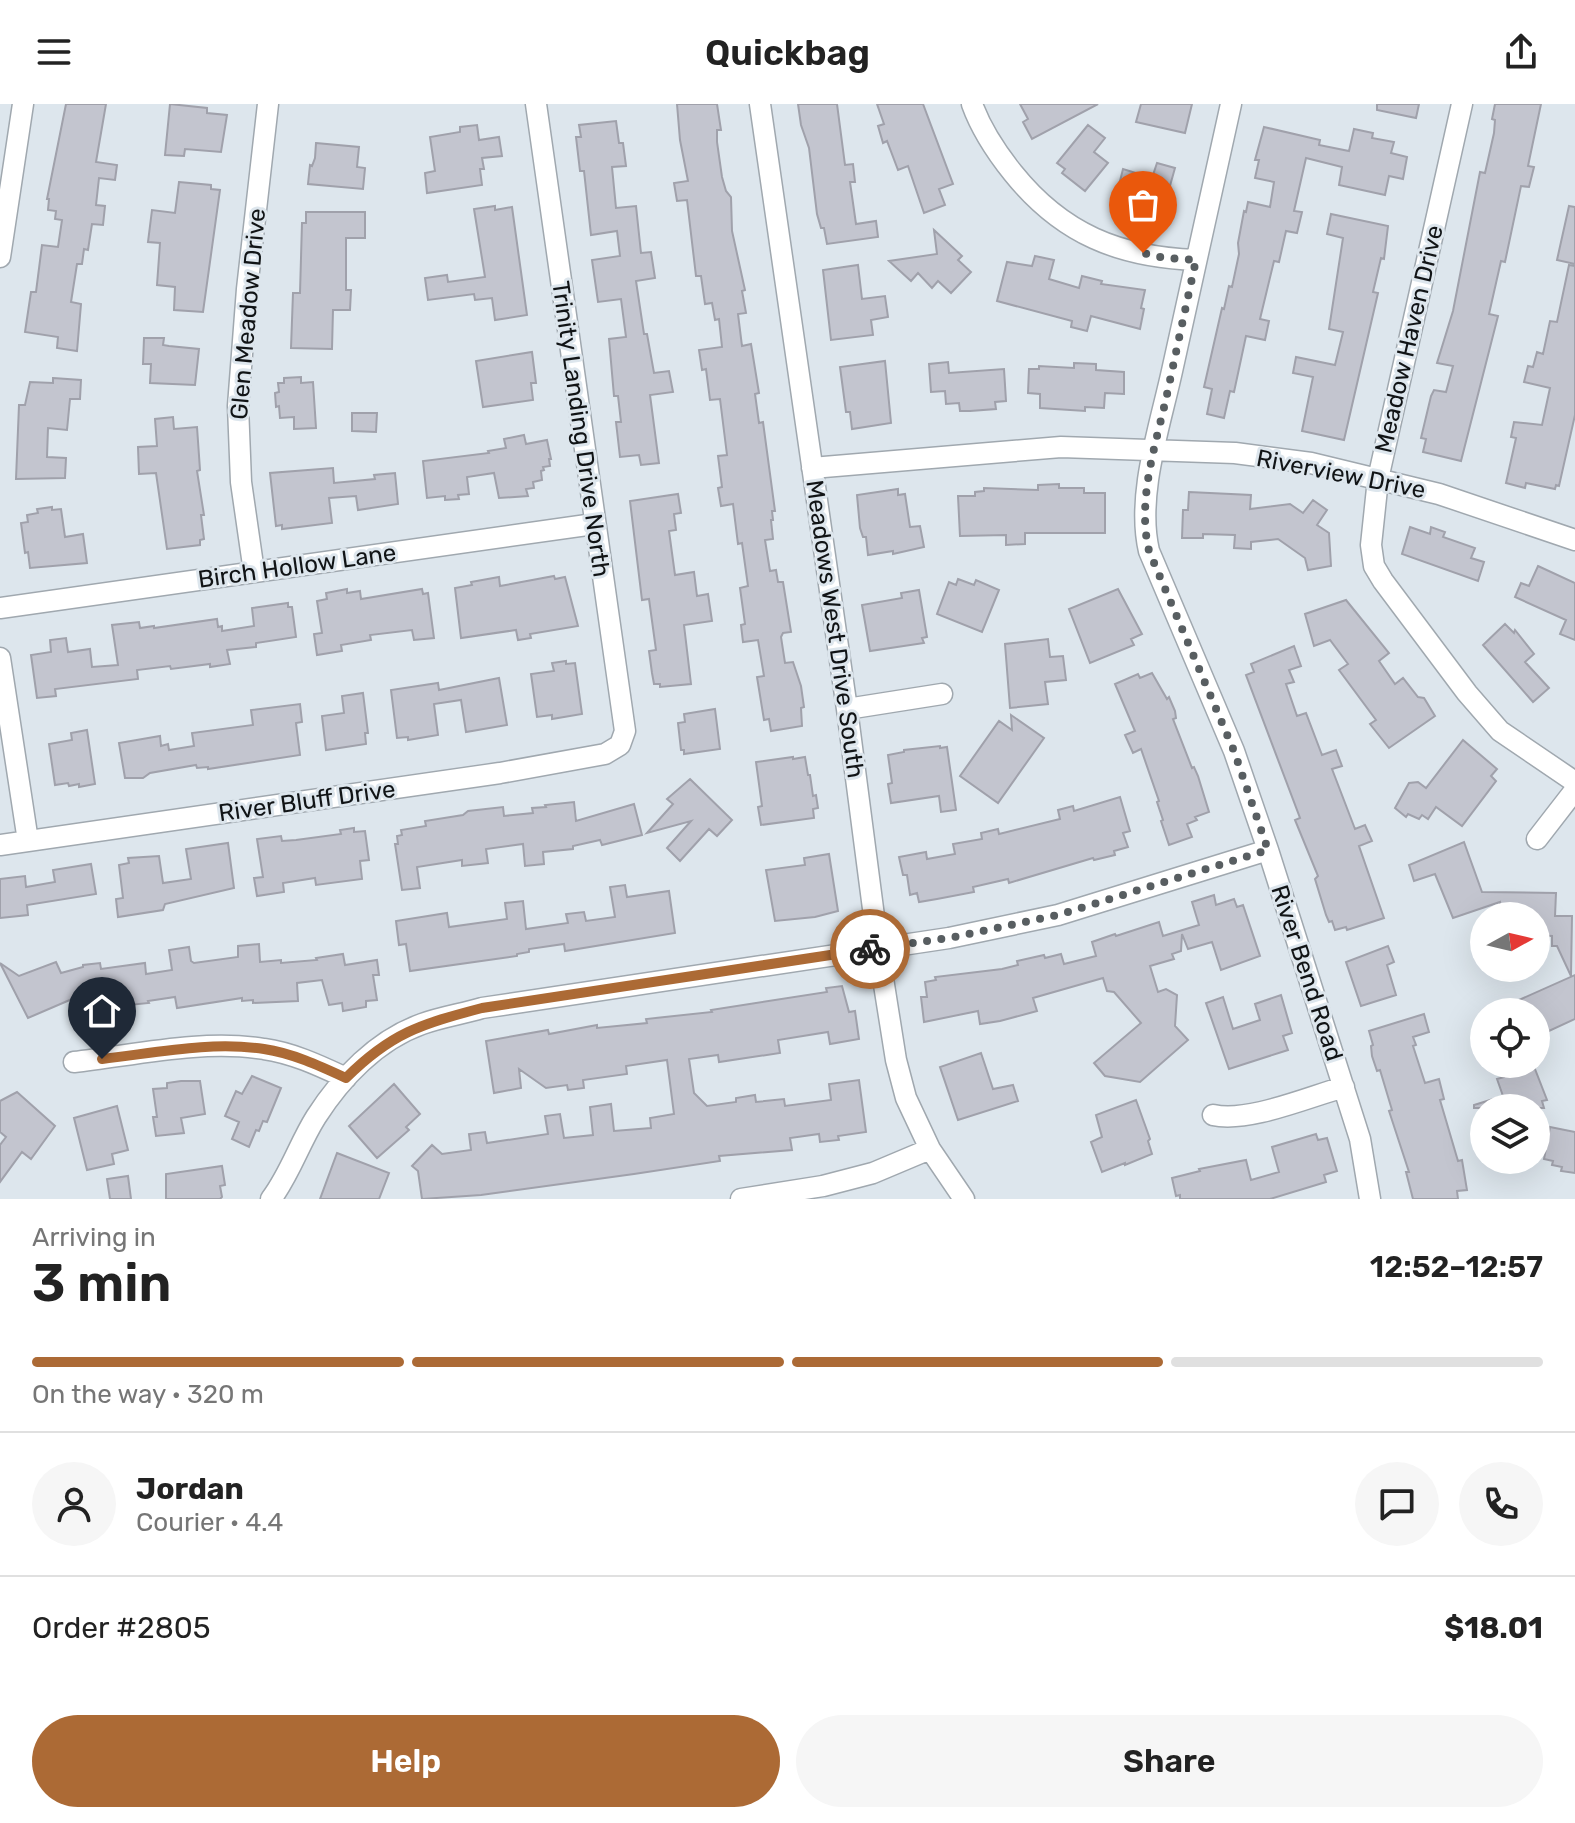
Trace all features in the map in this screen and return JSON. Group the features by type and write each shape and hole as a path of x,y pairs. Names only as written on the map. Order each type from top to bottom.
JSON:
{"street":[{"path":"0,257 23,104"},
{"name":"Glen Meadow Drive","path":"254,572 241,482 238,406 247,289 268,104"},
{"name":"Trinity Landing Drive North","path":"536,104 625,731 620,745 613,750"},
{"name":"Meadows West Drive South","path":"760,104 896,1060 906,1098 930,1149 964,1199"},
{"path":"972,104 1000,157 1032,197 1053,215 1098,242 1165,258 1196,260"},
{"name":"River Bend Road","path":"1231,104 1155,451 1144,510 1144,531 1149,551 1234,751 1268,850 1360,1139 1370,1199"},
{"name":"Meadow Haven Drive","path":"1462,104 1378,479 1371,545 1374,566 1467,693 1500,731 1575,782"},
{"name":"Riverview Drive","path":"812,468 1061,447 1235,453 1311,463 1439,494 1575,540"},
{"name":"Birch Hollow Lane","path":"0,608 594,524"},
{"path":"0,658 28,841"},
{"path":"847,709 942,694"},
{"name":"River Bluff Drive","path":"0,845 500,773 613,750"},
{"path":"1537,839 1575,790"},
{"path":"271,1199 316,1117 346,1078 370,1054 423,1024 482,1008 949,938 1058,915 1268,850"},
{"path":"74,1062 218,1046 264,1049 309,1061 346,1078"},
{"path":"1213,1115 1223,1118 1256,1112 1344,1087"},
{"path":"741,1199 823,1186 873,1173 930,1149"}],"building":[{"path":"66,104 106,104 96,162 117,165 115,180 99,178 96,205 105,206 103,225 92,224 88,250 84,249 82,264 77,264 71,302 81,304 77,351 57,348 58,337 25,332 31,292 36,292 42,245 58,247 62,220 55,219 56,211 48,210 47,199"},
{"path":"170,104 207,108 207,113 227,115 221,152 185,149 184,156 165,155"},
{"path":"677,104 717,104 721,130 717,130 717,142 722,177 731,197 732,231 745,290 742,291 746,313 738,314 742,346 751,344 759,393 755,394 759,423 763,422 775,511 772,511 771,520 773,539 765,540 770,571 776,570 778,582 783,582 791,632 783,633 781,637 785,663 793,662 801,686 804,707 801,708 802,726 771,731 769,719 764,720 757,677 764,676 758,640 743,642 741,625 745,624 740,588 748,586 742,543 738,544 733,504 721,506 718,456 727,455 720,399 710,400 706,369 702,370 699,350 722,347 719,319 715,320 712,303 705,304 701,276 696,276 687,200 677,201 674,183 688,181"},
{"path":"798,104 837,104 845,165 853,164 855,182 850,182 856,224 876,221 878,237 827,244 817,214 809,148"},
{"path":"877,104 923,104 953,184 939,189 945,205 924,213 908,166 898,170 887,141 883,143 878,126 884,124"},
{"path":"1020,104 1098,104 1032,139 1023,122 1028,119"},
{"path":"1141,104 1192,104 1185,133 1136,122"},
{"path":"1377,104 1419,104 1416,118 1377,110"},
{"path":"1495,104 1541,104 1528,166 1534,167 1529,187 1521,186 1505,262 1501,261 1489,314 1498,316 1461,461 1423,452 1426,439 1421,438 1431,396 1434,390 1446,392 1453,366 1437,363 1453,311 1480,172 1485,173 1494,133 1495,120 1492,119"},
{"path":"616,121 626,166 612,167 616,208 636,206 641,253 651,252 655,278 636,281 644,334 647,334 654,373 669,371 673,392 650,395 659,463 641,465 639,455 620,457 616,422 621,422 618,396 614,396 609,339 626,337 621,299 598,302 592,260 620,256 617,231 591,235 584,171 580,171 576,137 581,137 579,125"},
{"path":"477,125 479,140 499,137 502,156 482,158 482,185 427,193 425,173 435,171 430,137 460,132 460,127"},
{"path":"1088,125 1105,138 1094,152 1108,163 1085,191 1062,173 1065,169 1057,163"},
{"path":"1264,127 1320,140 1319,145 1349,151 1354,129 1373,133 1372,138 1394,142 1391,153 1407,157 1403,179 1389,176 1385,195 1339,185 1342,167 1306,158 1294,211 1302,212 1297,233 1286,231 1279,262 1274,261 1260,319 1269,321 1265,340 1246,336 1234,392 1230,391 1224,418 1207,414 1212,389 1204,387 1222,308 1229,286 1232,287 1244,211 1248,202 1270,207 1274,182 1255,178 1259,160 1255,160"},
{"path":"316,143 359,147 357,167 365,168 363,189 308,184"},
{"path":"1157,163 1175,168 1164,207 1147,202 1144,211 1127,206 1129,197 1117,193 1123,169 1152,178"},
{"path":"179,182 211,185 211,189 220,190 203,312 174,310 175,287 157,285 160,243 148,242 152,210 175,213"},
{"path":"495,206 495,210 512,207 527,315 495,320 492,298 475,300 474,294 428,300 425,278 447,275 448,282 485,277 474,209"},
{"path":"1569,206 1575,207 1575,264 1557,260"},
{"path":"306,212 365,212 365,238 346,238 346,290 351,290 350,310 333,310 332,349 291,348 293,293 300,293 302,223 306,223"},
{"path":"1331,214 1388,226 1384,259 1381,258 1373,292 1378,293 1344,440 1302,431 1313,377 1293,373 1296,357 1335,365 1343,332 1329,329 1343,238 1327,234"},
{"path":"934,230 962,256 958,260 971,272 951,293 938,281 932,288 918,273 911,281 889,261 937,254"},
{"path":"1035,256 1054,260 1049,279 1079,288 1082,276 1102,281 1101,284 1145,290 1140,329 1091,316 1087,331 1071,327 1072,321 997,301 1007,262 1032,266"},
{"path":"858,265 862,299 885,296 888,317 871,320 873,335 831,340 823,270"},
{"path":"1569,265 1575,266 1575,415 1559,486 1556,485 1555,489 1526,483 1525,488 1506,483 1516,438 1511,437 1514,422 1542,425 1550,388 1524,382 1528,366 1533,367 1537,352 1543,354 1550,321 1557,322"},
{"path":"144,338 164,338 163,345 199,349 195,385 150,383 151,364 143,364"},
{"path":"532,352 536,383 531,383 533,400 483,407 476,361"},
{"path":"885,361 891,423 852,429 850,412 846,412 840,367"},
{"path":"948,362 949,373 1004,369 1006,401 995,402 996,409 970,411 960,411 959,403 946,404 945,391 931,392 929,364"},
{"path":"1074,363 1096,364 1096,370 1124,372 1124,394 1105,393 1104,408 1085,407 1085,411 1040,408 1040,394 1028,393 1029,369 1039,369 1039,366 1074,368"},
{"path":"301,377 301,383 313,382 316,428 294,429 294,417 280,418 279,406 276,407 278,383 284,383 284,378"},
{"path":"53,378 81,380 80,399 70,399 67,430 48,428 47,457 66,458 65,478 16,479 19,405 25,405 30,382 53,383"},
{"path":"352,413 377,413 376,432 352,431"},
{"path":"173,417 174,429 197,427 200,470 197,471 204,515 201,515 204,539 200,540 200,545 167,549 156,473 139,474 138,447 157,446 155,419"},
{"path":"524,435 526,444 547,440 551,459 550,466 543,467 541,471 542,480 533,482 534,488 526,489 528,496 499,498 494,473 467,477 469,494 458,495 459,499 445,500 445,496 427,498 423,461 489,453 506,448 504,439"},
{"path":"333,468 334,483 375,479 374,475 395,473 398,504 358,510 356,496 329,498 332,523 282,529 282,525 276,526 270,473"},
{"path":"1059,484 1059,488 1084,488 1084,493 1105,493 1105,533 1025,533 1025,544 1006,545 1006,535 960,536 958,496 975,496 975,492 984,491 984,488 1038,490 1038,485"},
{"path":"898,489 898,495 905,494 910,527 920,526 924,547 893,554 893,551 868,555 866,537 863,537 860,528 857,495"},
{"path":"1189,492 1251,495 1250,509 1290,504 1303,513 1313,500 1327,510 1317,525 1329,533 1331,566 1308,570 1305,558 1278,539 1251,542 1251,549 1234,548 1235,535 1203,534 1203,538 1182,538 1183,510 1188,510"},
{"path":"678,494 681,513 674,514 676,530 669,531 675,575 694,572 697,596 708,594 712,621 684,625 691,684 660,687 660,684 654,684 652,673 649,651 656,650 649,599 642,600 630,501"},
{"path":"52,507 52,510 61,509 65,537 83,534 87,563 30,568 21,523 28,522 27,515 38,513 37,509"},
{"path":"1410,527 1430,534 1431,527 1445,532 1443,537 1475,548 1471,558 1484,562 1478,581 1402,554"},
{"path":"1538,566 1575,583 1575,640 1560,634 1566,620 1515,597 1521,583 1529,586"},
{"path":"554,576 555,579 565,577 578,626 530,634 531,638 518,640 516,630 461,638 455,588 499,577 500,586"},
{"path":"958,579 974,585 976,580 999,590 982,632 937,614 949,582 956,585"},
{"path":"347,589 347,593 360,591 361,599 422,589 423,594 428,593 434,638 414,640 412,630 370,635 371,640 341,645 342,651 317,655 314,634 322,633 317,601 327,599 326,593"},
{"path":"1118,589 1142,634 1131,639 1134,645 1090,663 1069,609"},
{"path":"919,590 927,637 922,638 924,643 870,651 862,605 902,598 901,593"},
{"path":"1346,600 1389,653 1379,661 1395,684 1403,678 1418,697 1424,698 1435,716 1389,748 1370,724 1376,720 1339,670 1348,664 1330,640 1314,646 1305,614"},
{"path":"288,603 288,607 292,607 296,637 256,643 256,647 227,650 230,664 137,670 138,679 55,689 56,696 37,698 31,655 51,652 50,640 66,638 68,652 90,649 92,667 118,665 112,625 139,622 140,628 154,628 217,619 222,631 254,626 252,608"},
{"path":"1505,624 1514,633 1515,630 1534,654 1525,662 1549,688 1533,702 1483,645"},
{"path":"1048,639 1050,657 1063,656 1066,680 1045,682 1048,704 1010,708 1005,644"},
{"path":"1294,646 1301,666 1289,670 1294,682 1286,684 1297,716 1306,713 1322,755 1336,750 1342,766 1332,769 1355,829 1365,825 1372,841 1359,846 1384,918 1347,930 1346,927 1335,930 1326,915 1315,879 1318,876 1295,820 1300,818 1246,675 1254,672 1251,664"},
{"path":"566,661 566,664 575,663 582,714 552,719 552,715 537,717 531,674 554,671 552,663"},
{"path":"1152,673 1175,711 1176,718 1173,719 1198,776 1209,812 1187,824 1192,837 1169,845 1161,821 1159,801 1141,749 1133,753 1125,735 1135,731 1115,684 1138,674 1140,678"},
{"path":"499,678 507,725 466,732 461,700 434,704 438,735 408,740 408,737 397,738 391,690 438,683 439,690"},
{"path":"363,693 368,733 365,733 366,744 326,750 322,716 344,713 342,696"},
{"path":"300,704 302,722 296,723 300,755 208,769 197,768 196,765 150,773 143,778 125,778 119,743 160,736 161,746 168,744 169,750 194,746 192,733 253,725 251,710"},
{"path":"715,709 720,749 684,754 678,723 685,722 684,714"},
{"path":"1011,715 1044,738 998,803 960,776 999,721 1012,730"},
{"path":"87,730 95,784 79,787 79,784 69,786 68,783 55,785 49,744 72,740 71,733"},
{"path":"1463,740 1497,769 1491,776 1496,781 1462,826 1436,807 1428,819 1422,815 1419,819 1408,814 1406,817 1395,808 1409,783 1418,782 1426,788"},
{"path":"947,747 956,810 941,812 939,796 891,803 888,755"},
{"path":"805,757 818,808 813,809 814,818 761,825 758,807 762,806 756,762"},
{"path":"690,779 732,820 717,836 709,829 680,861 667,848 691,821 647,833 673,804 667,799"},
{"path":"1120,797 1130,831 1123,833 1128,847 1114,851 1115,855 1093,858 1009,883 1008,879 973,887 974,892 919,902 917,893 910,895 907,875 903,875 899,857 926,852 927,859 955,854 953,844 982,839 981,833 998,829 999,834 1060,819 1058,810 1073,806 1074,811"},
{"path":"574,802 576,821 634,804 642,835 602,845 600,840 573,846 573,849 543,852 544,864 525,866 523,844 486,849 488,863 462,866 462,860 417,867 420,888 402,890 395,844 398,844 397,836 402,835 401,830 426,826 425,821 463,815 468,811 503,807 504,816 533,813 532,808 545,805"},
{"path":"354,828 354,832 365,831 369,860 360,861 362,879 316,885 315,878 283,883 284,892 257,896 254,878 263,877 257,839 281,836 282,841 296,840 341,834 340,830"},
{"path":"1464,842 1482,892 1556,893 1555,916 1572,916 1571,976 1557,946 1552,946 1550,902 1470,902 1470,912 1453,918 1435,874 1414,881 1409,865"},
{"path":"228,843 234,888 165,904 163,910 118,917 116,899 123,898 119,865 129,863 128,858 159,856 163,883 191,879 186,849"},
{"path":"829,854 838,911 775,921 766,870 805,865 804,858"},
{"path":"91,864 96,894 27,905 28,915 0,918 0,879 25,876 26,887 55,882 53,870"},
{"path":"625,885 627,897 669,891 675,933 565,951 564,944 529,949 529,952 517,956 410,971 406,944 399,945 396,921 447,913 449,927 507,919 505,903 523,901 526,929 568,923 566,914 584,912 586,921 615,917 610,887"},
{"path":"1214,895 1216,905 1234,899 1237,907 1243,905 1260,956 1221,970 1212,942 1188,949 1182,934 1181,951 1172,954 1174,959 1150,966 1158,992 1166,989 1177,995 1175,1026 1188,1040 1140,1082 1105,1076 1094,1063 1141,1023 1114,992 1107,991 1103,978 1033,998 1037,1011 1000,1021 980,1024 978,1011 924,1022 921,997 927,997 925,982 936,980 935,977 1002,969 1018,965 1017,961 1044,955 1045,958 1061,954 1064,964 1096,956 1092,942 1115,934 1159,922 1163,936 1199,925 1192,902"},
{"path":"259,944 260,962 317,960 343,954 345,965 377,960 379,975 373,975 377,1000 366,1001 366,1007 343,1011 342,1003 329,1005 322,980 297,983 298,1001 253,1003 253,1000 242,1001 242,998 177,1008 175,997 89,1009 86,993 28,1018 0,963 19,976 56,962 61,973 83,965 100,963 101,969 145,963 146,974 172,970 169,950 189,947 194,963 238,957 238,946"},
{"path":"1388,946 1394,962 1387,965 1396,995 1361,1006 1346,962"},
{"path":"1575,975 1575,1019 1550,1031 1550,998 1523,998"},
{"path":"842,986 849,1012 855,1011 859,1039 830,1044 828,1032 778,1040 780,1053 719,1062 718,1055 689,1059 694,1093 707,1106 736,1102 736,1098 755,1095 756,1102 784,1099 785,1106 831,1100 829,1084 859,1080 866,1132 820,1142 819,1134 790,1138 792,1150 719,1156 720,1161 634,1174 481,1195 422,1199 418,1171 412,1166 432,1145 442,1154 471,1150 469,1134 485,1132 487,1143 548,1134 545,1116 560,1114 564,1138 593,1135 590,1107 611,1104 614,1131 651,1128 650,1118 674,1114 667,1060 626,1066 627,1074 583,1080 584,1088 568,1090 567,1085 546,1088 519,1069 521,1088 494,1093 486,1041 548,1030 549,1034 597,1025 597,1028 647,1023 646,1019 712,1012 827,992 826,988"},
{"path":"1281,995 1292,1033 1283,1036 1288,1050 1229,1069 1206,1003 1223,997 1233,1029 1260,1020 1255,1004"},
{"path":"1424,1014 1429,1032 1413,1037 1416,1045 1413,1046 1425,1083 1439,1079 1444,1099 1440,1100 1458,1161 1462,1160 1467,1190 1457,1191 1458,1199 1413,1199 1406,1172 1409,1172 1389,1111 1392,1110 1380,1070 1377,1071 1372,1056 1369,1031"},
{"path":"981,1053 993,1089 1013,1085 1018,1101 958,1120 940,1067"},
{"path":"252,1076 281,1088 267,1122 263,1121 259,1131 256,1130 249,1147 232,1139 239,1122 225,1116 236,1091 242,1094"},
{"path":"1538,1078 1545,1094 1502,1094 1497,1079"},
{"path":"200,1081 205,1114 181,1118 184,1133 156,1136 153,1089 167,1088 167,1083"},
{"path":"394,1084 420,1114 406,1127 409,1130 377,1158 349,1126"},
{"path":"17,1092 55,1126 31,1159 22,1152 0,1182 0,1145 6,1137 0,1132 0,1101"},
{"path":"1136,1100 1152,1154 1102,1172 1091,1142 1102,1137 1096,1115"},
{"path":"117,1106 128,1150 112,1154 114,1164 87,1170 74,1118"},
{"path":"1550,1127 1575,1132 1575,1173 1561,1171 1562,1167 1552,1165 1553,1161 1550,1160"},
{"path":"1316,1134 1318,1140 1327,1138 1337,1171 1324,1175 1326,1182 1270,1199 1180,1199 1180,1195 1176,1196 1172,1178 1199,1169 1246,1160 1251,1180 1279,1172 1272,1147"},
{"path":"337,1153 389,1173 379,1199 320,1199"},
{"path":"222,1166 225,1185 220,1186 220,1199 166,1199 166,1174"},
{"path":"128,1176 131,1199 110,1199 107,1179"}],"way so far":[{"path":"870,949 949,938 1058,915 1268,850 1234,751 1149,551 1144,531 1144,510 1155,451 1196,260 1143,253"}],"route":[{"path":"102,1059 218,1046 264,1049 309,1061 346,1078 370,1054 403,1033 423,1024 482,1008 870,949"}]}
